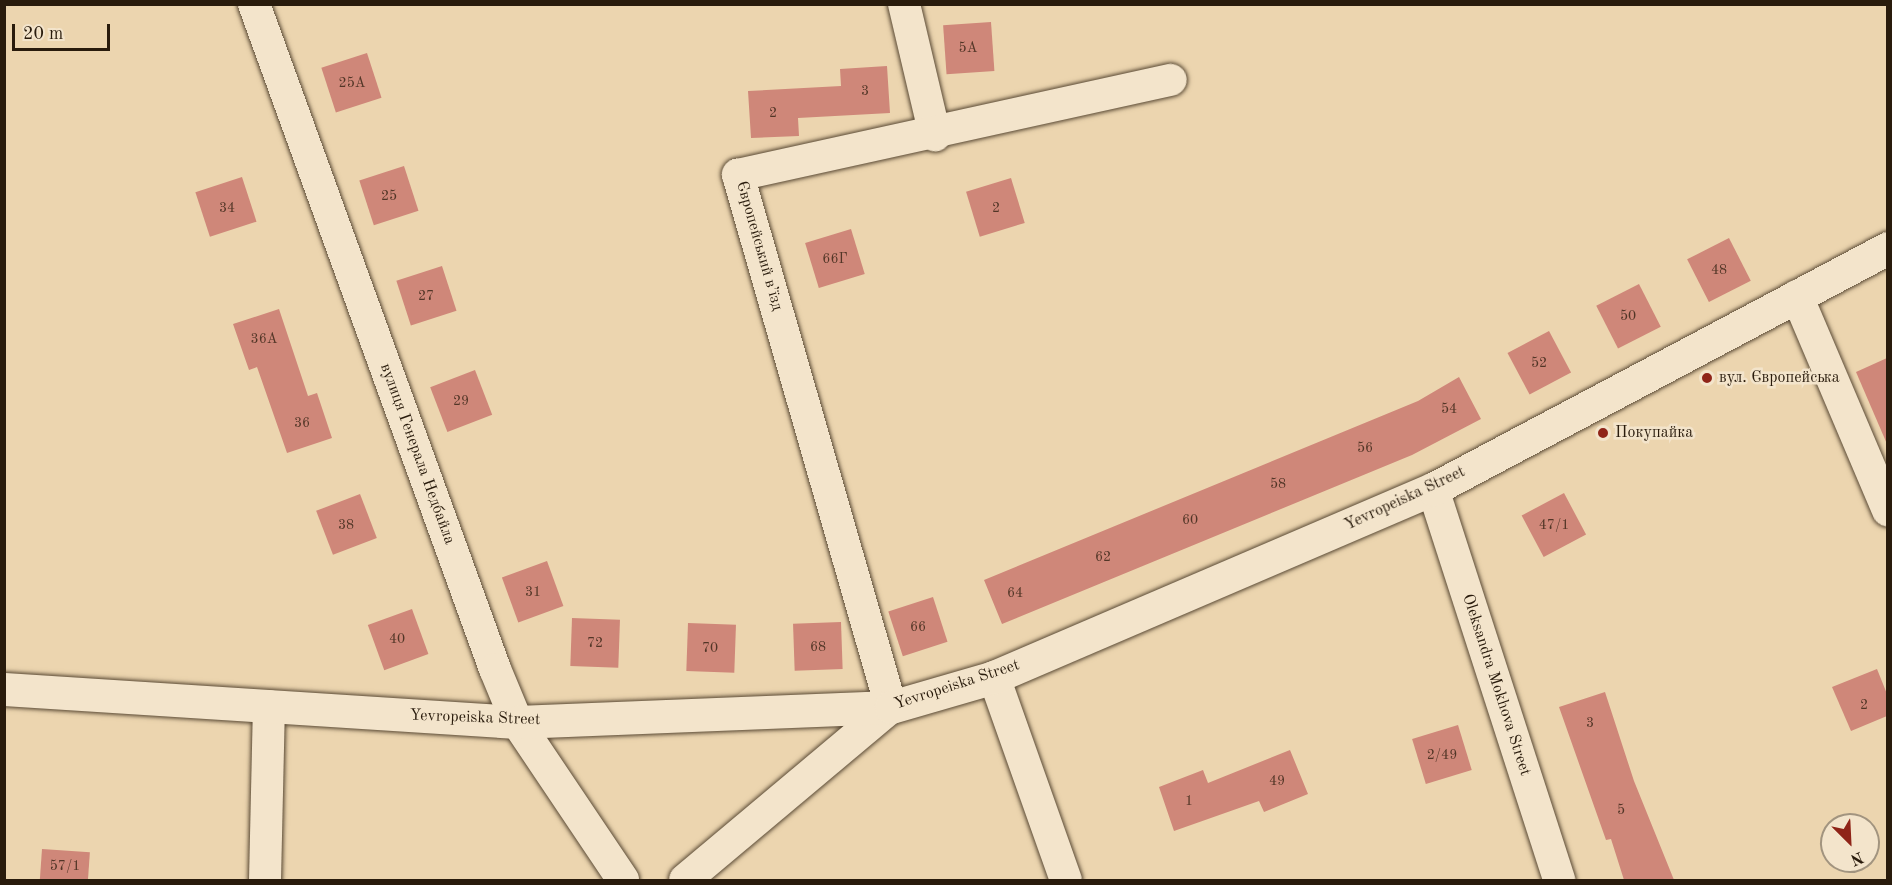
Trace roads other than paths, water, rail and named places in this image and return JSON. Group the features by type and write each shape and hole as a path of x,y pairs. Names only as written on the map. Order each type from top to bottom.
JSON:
{"street":[{"name":"вулиця Генерала Недбайла","path":"254,4 517,722 623,880"},
{"path":"904,4 935,135"},
{"name":"Європейський в’їзд","path":"891,707 738,174 935,135 1171,80"},
{"name":"Yevropeiska Street","path":"4,689 517,722 891,707 994,677 1432,489 1887,248"},
{"path":"1797,296 1887,510"},
{"name":"Oleksandra Mokhova Street","path":"1432,489 1558,880"},
{"path":"994,677 1066,880"},
{"path":"265,880 268,706"},
{"path":"685,880 891,707"}],"place":[{"name":"вул. Європейська","path":"1707,378"},
{"name":"Покупайка","path":"1603,433"}]}
